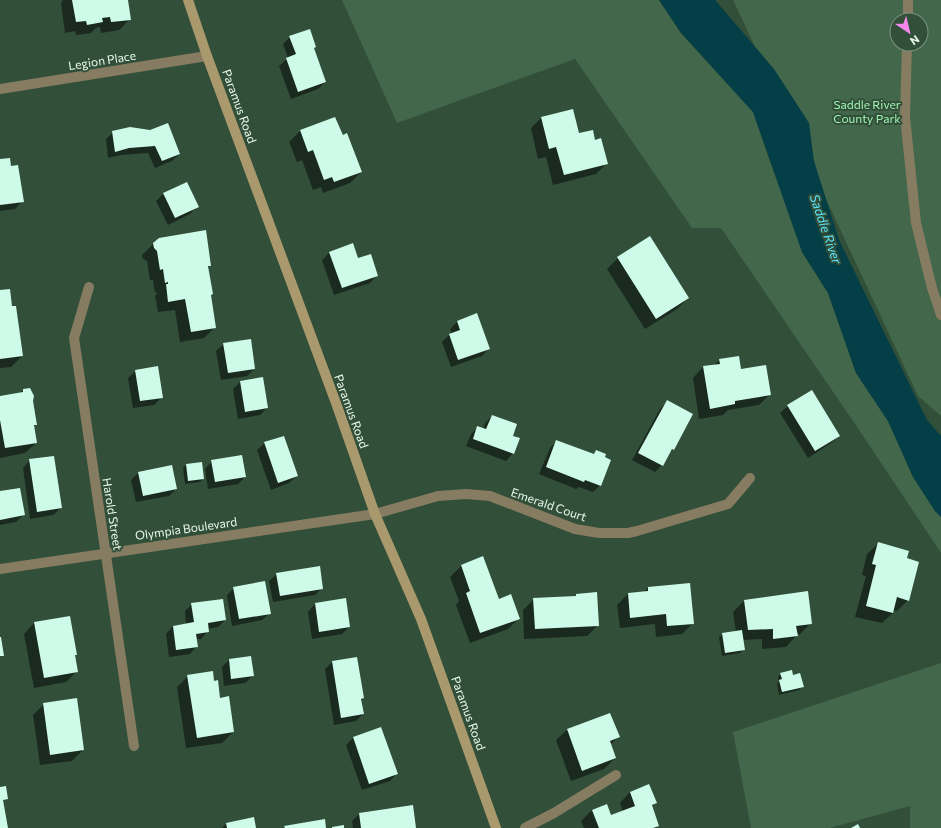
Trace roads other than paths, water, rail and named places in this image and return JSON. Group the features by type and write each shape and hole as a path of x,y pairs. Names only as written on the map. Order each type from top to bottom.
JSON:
{"main road":[{"name":"Paramus Road","path":"188,0 207,56 333,396 375,514 421,619 496,828"}],"street":[{"path":"908,0 908,12"},
{"path":"907,52 905,116 916,223 932,288 941,315"},
{"name":"Legion Place","path":"0,89 207,56"},
{"name":"Harold Street","path":"89,287 74,338 134,746"},
{"name":"Emerald Court","path":"375,514 438,496 466,494 490,496 575,529 599,533 628,533 728,504 750,478"},
{"name":"Olympia Boulevard","path":"0,569 375,514"},
{"path":"525,828 554,813 616,775"}],"water":[{"name":"Saddle River","path":"659,0 715,0 774,69 809,123 814,161 839,240 927,420 941,436 941,517 935,511 913,477 888,421 856,373 828,293 802,252 753,112 681,33"}],"park label":[{"name":"Saddle River County Park","path":"867,111"}]}
